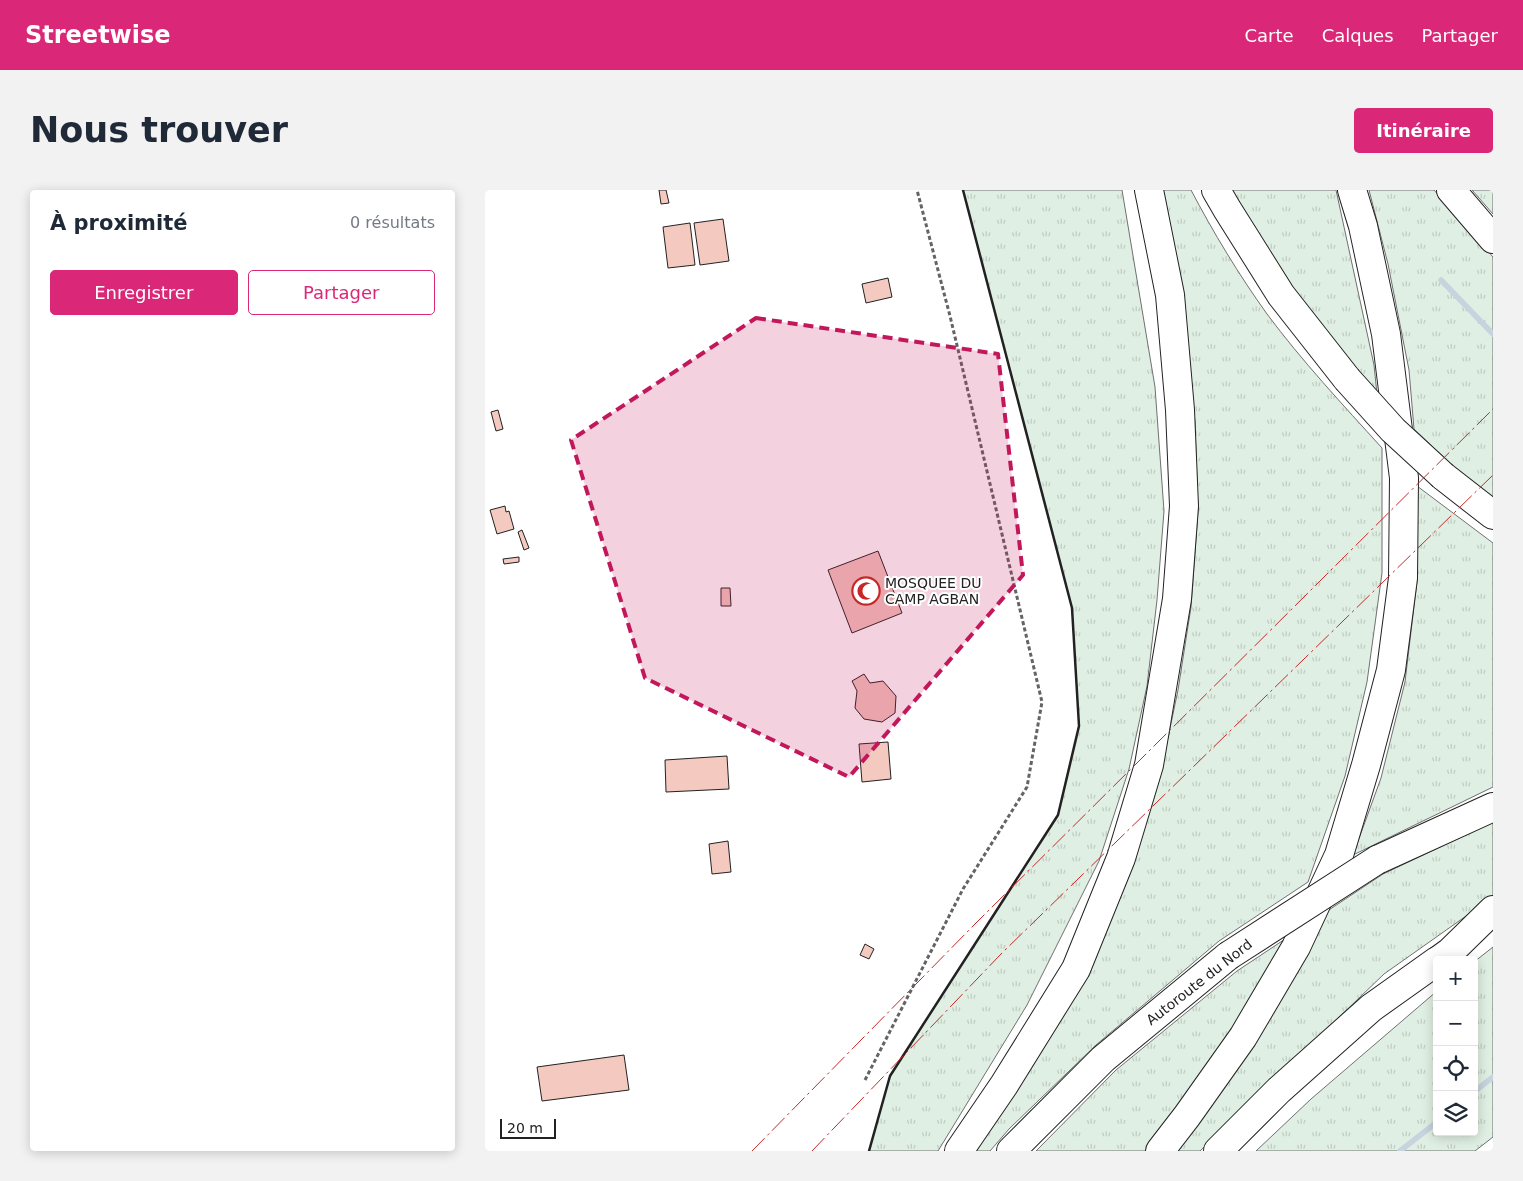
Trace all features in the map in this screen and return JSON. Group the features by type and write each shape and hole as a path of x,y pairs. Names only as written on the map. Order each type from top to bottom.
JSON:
{"highway":[{"path":"959,1151 1004,1085 1076,969 1121,858 1149,765 1177,600 1185,506 1180,410 1170,295 1149,190"},
{"path":"1216,190 1281,295 1347,379 1393,430 1443,476 1493,515"},
{"path":"1160,1151 1243,1037 1296,947 1339,855 1366,765 1391,670 1403,578 1404,478 1386,334 1363,226 1352,190"},
{"path":"1451,190 1493,239"},
{"name":"Autoroute du Nord","path":"1011,1151 1103,1059 1228,956 1377,860 1493,807"},
{"path":"1444,956 1493,910"},
{"path":"1446,956 1493,931"},
{"path":"1218,1151 1279,1090 1371,1008 1433,964"}],"path":[{"path":"865,1080 963,889 1027,787 1042,702 952,325 917,190"}],"highlighted area":[{"path":"756,318 998,354 1023,575 849,777 645,678 571,440"}],"green space":[{"path":"963,190 1122,190 1155,387 1164,511 1157,600 1147,686 1129,769 1099,861 1027,1005 938,1151 869,1151 890,1076 1058,815 1079,726 1072,608"},
{"path":"1158,190 1191,190 1246,284 1267,314 1308,366 1382,448 1382,573 1367,682 1345,776 1308,882 1219,941 1096,1045 1009,1129 990,1151 974,1151 1161,771 1178,690 1191,607 1198,512 1195,421 1179,305"},
{"path":"1226,190 1336,190 1374,365 1377,394 1290,292"},
{"path":"1369,190 1434,190 1493,257 1493,499 1455,468 1414,429 1409,370 1388,264"},
{"path":"1472,190 1493,190 1493,214"},
{"path":"1417,486 1493,543 1493,787 1353,855 1381,778 1405,682 1417,581"},
{"path":"1493,822 1493,897 1384,974 1200,1151 1036,1151 1116,1070 1237,971 1383,874"},
{"path":"1493,947 1493,1137 1475,1151 1256,1151 1311,1099 1433,994 1433,1136 1478,1136 1478,959"}],"building":[{"path":"659,190 666,190 669,203 661,204"},
{"path":"723,219 729,261 700,265 694,223"},
{"path":"690,223 695,265 668,268 663,227"},
{"path":"888,278 892,297 866,303 862,284"},
{"path":"498,410 503,429 496,431 491,412"},
{"path":"505,506 506,512 509,511 514,529 497,534 490,510"},
{"path":"522,530 529,548 524,550 518,532"},
{"path":"878,551 902,613 852,633 828,570"},
{"path":"519,557 519,562 504,564 503,559"},
{"path":"721,588 730,588 731,606 721,606"},
{"path":"864,674 870,683 883,681 896,696 895,713 882,722 864,719 855,708 857,691 852,681"},
{"path":"888,742 891,779 862,782 859,744"},
{"path":"727,756 729,789 666,792 665,760"},
{"path":"728,841 731,872 712,874 709,844"},
{"path":"865,944 874,949 869,959 860,955"},
{"path":"624,1055 629,1090 542,1101 537,1067"}],"waterway":[{"path":"1441,280 1493,334"},
{"path":"1475,1091 1493,1077"},
{"path":"1400,1151 1433,1125"}],"wall":[{"path":"869,1151 890,1076 1058,815 1079,726 1072,608 963,190"}],"power":[{"path":"752,1151 974,925 1493,409"},
{"path":"812,1151 1002,953 1493,475"}],"place":[{"name":"MOSQUEE DU CAMP AGBAN","path":"866,591"}]}
